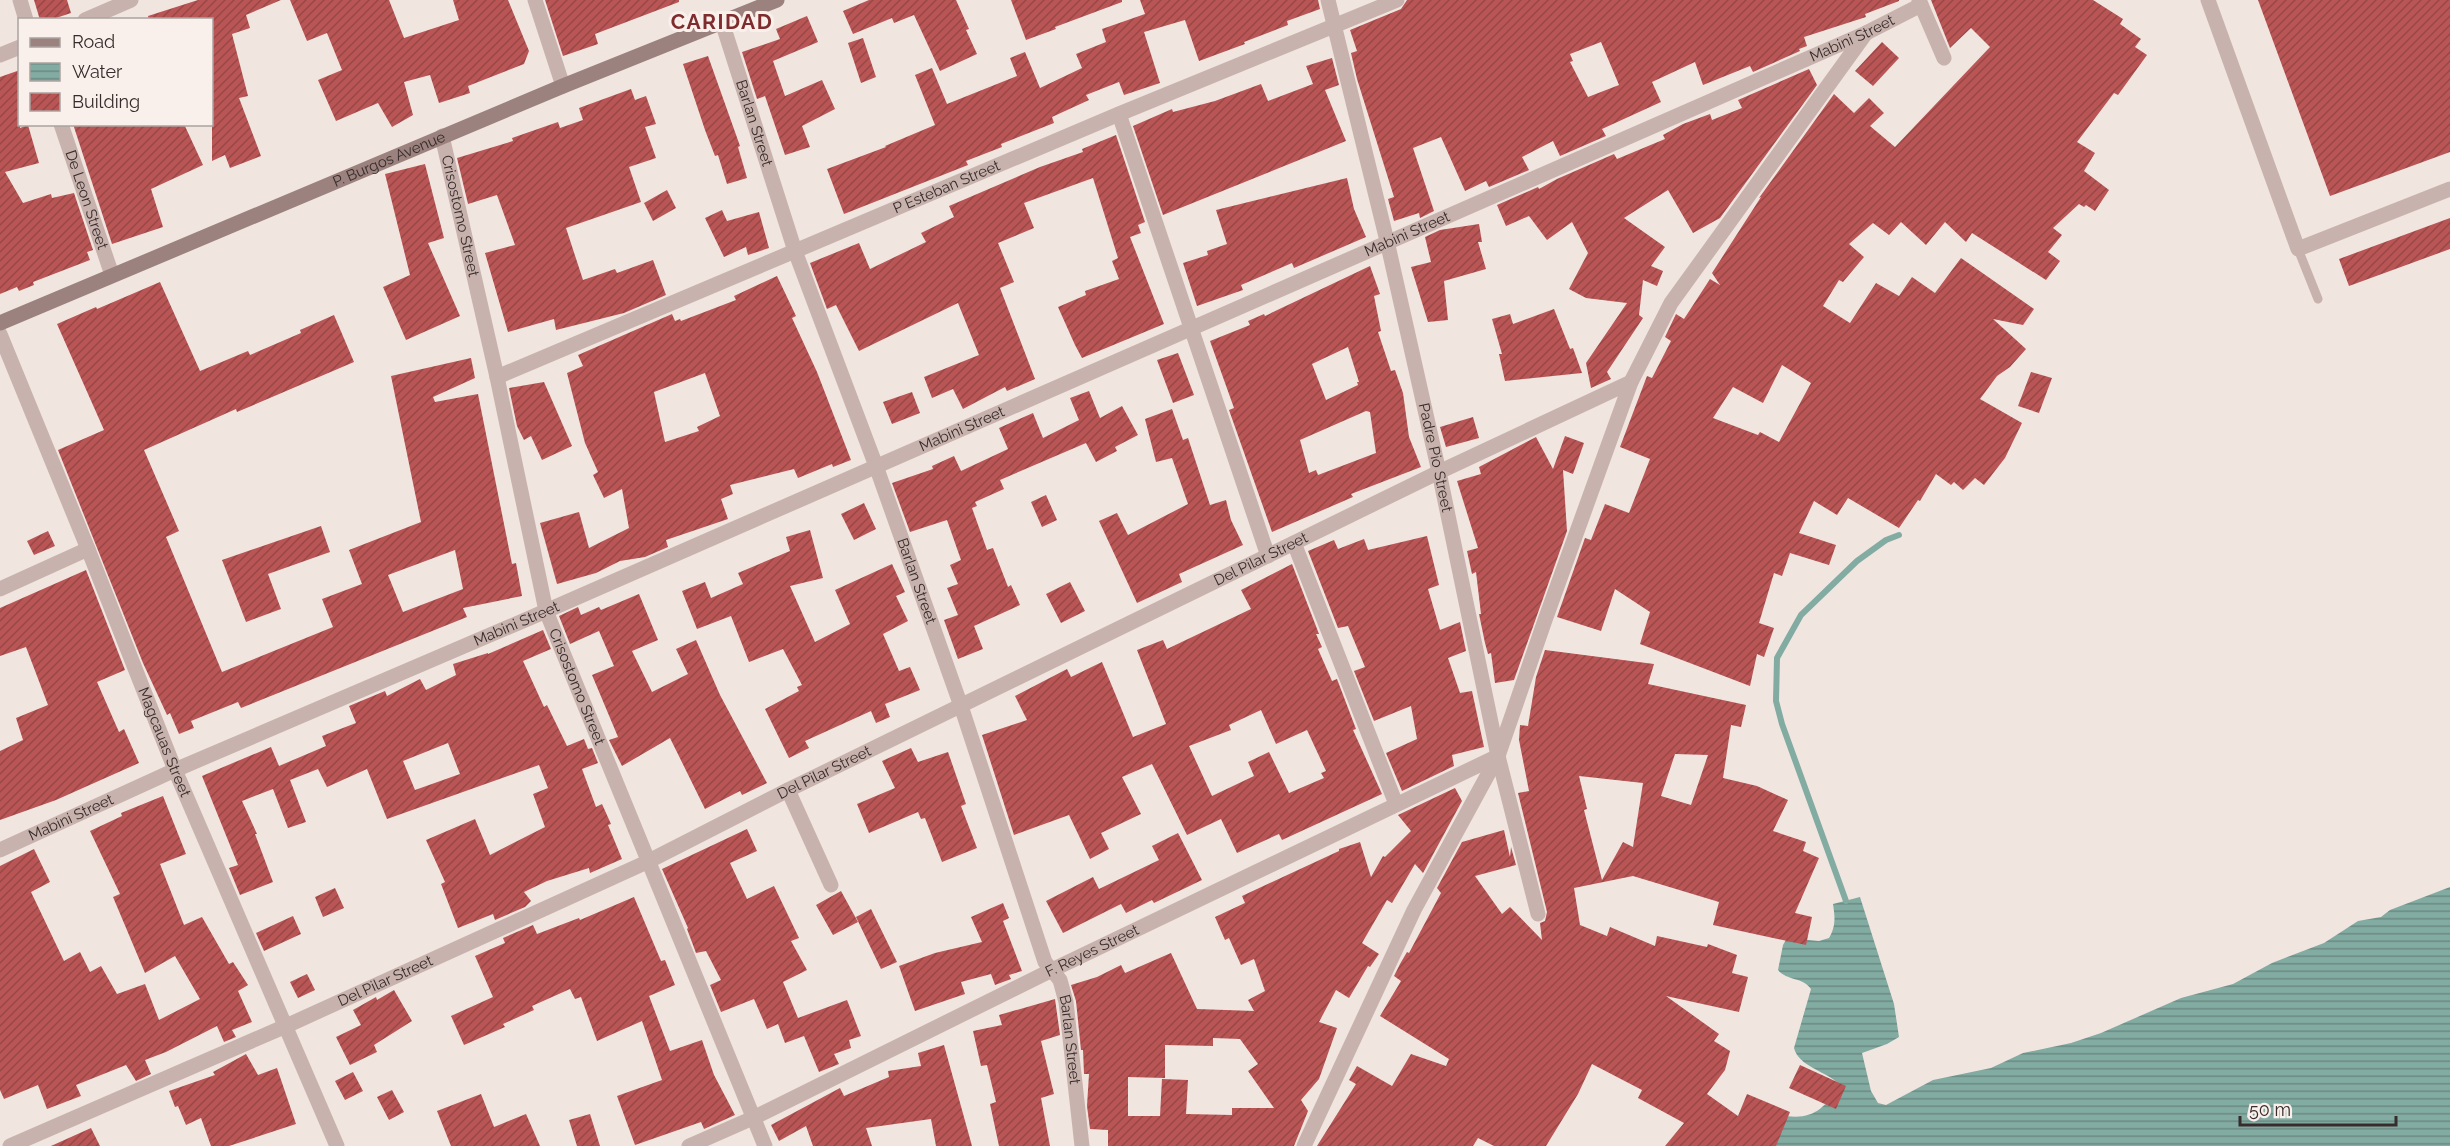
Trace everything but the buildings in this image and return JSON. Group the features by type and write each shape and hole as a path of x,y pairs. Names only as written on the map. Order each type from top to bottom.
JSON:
{"main road":[{"name":"P. Burgos Avenue","path":"0,323 442,136 722,22 743,6 777,0"}],"street":[{"path":"20,0 25,18"},
{"path":"90,18 131,0"},
{"path":"535,0 563,86"},
{"name":"Padre Pio Street","path":"1328,0 1387,241 1439,472 1498,756 1538,914"},
{"name":"P Esteban Street","path":"497,377 1119,114 1397,0"},
{"path":"2208,0 2298,249 2450,189"},
{"path":"1920,3 1944,58"},
{"name":"Mabini Street","path":"0,849 175,770 546,611 1866,33 1920,3"},
{"name":"Barlan Street","path":"722,22 795,251 876,466 961,706 1045,962 1060,981 1070,1019 1082,1146"},
{"path":"1304,1146 1414,910 1498,756 1631,382 1671,303 1866,33"},
{"path":"0,55 18,48"},
{"path":"1119,114 1268,556"},
{"name":"De Leon Street","path":"62,126 112,275"},
{"name":"Crisostomo Street","path":"442,136 497,377 546,611 765,1146"},
{"name":"Magcauas Street","path":"0,334 175,770 337,1146"},
{"name":"Del Pilar Street","path":"10,1146 286,1026 647,862 788,790 1439,472 1631,382"},
{"path":"1294,543 1396,804"},
{"path":"0,589 88,549"},
{"name":"F. Reyes Street","path":"689,1146 753,1118 1052,970 1498,756"},
{"path":"788,790 831,885"}],"lane":[{"path":"2298,249 2318,299"}],"water":[{"path":"2450,887 2450,1146 1722,1146 1776,1114 1798,1117 1814,1112 1827,1102 1839,1084 1801,1060 1797,1054 1794,1048 1811,989 1808,985 1778,970 1783,945 1787,938 1819,941 1829,938 1834,921 1833,904 1860,897 1894,1004 1899,1037 1862,1053 1871,1091 1878,1103 1886,1105 1933,1080 1991,1068 2023,1053 2071,1043 2101,1033 2181,998 2233,984 2272,963 2324,943 2358,921 2381,917 2390,910"}],"waterway":[{"path":"1846,901 1782,724 1776,701 1777,658 1801,615 1857,561 1886,540 1899,535"}],"district":[{"name":"CARIDAD","path":"722,21"}]}
